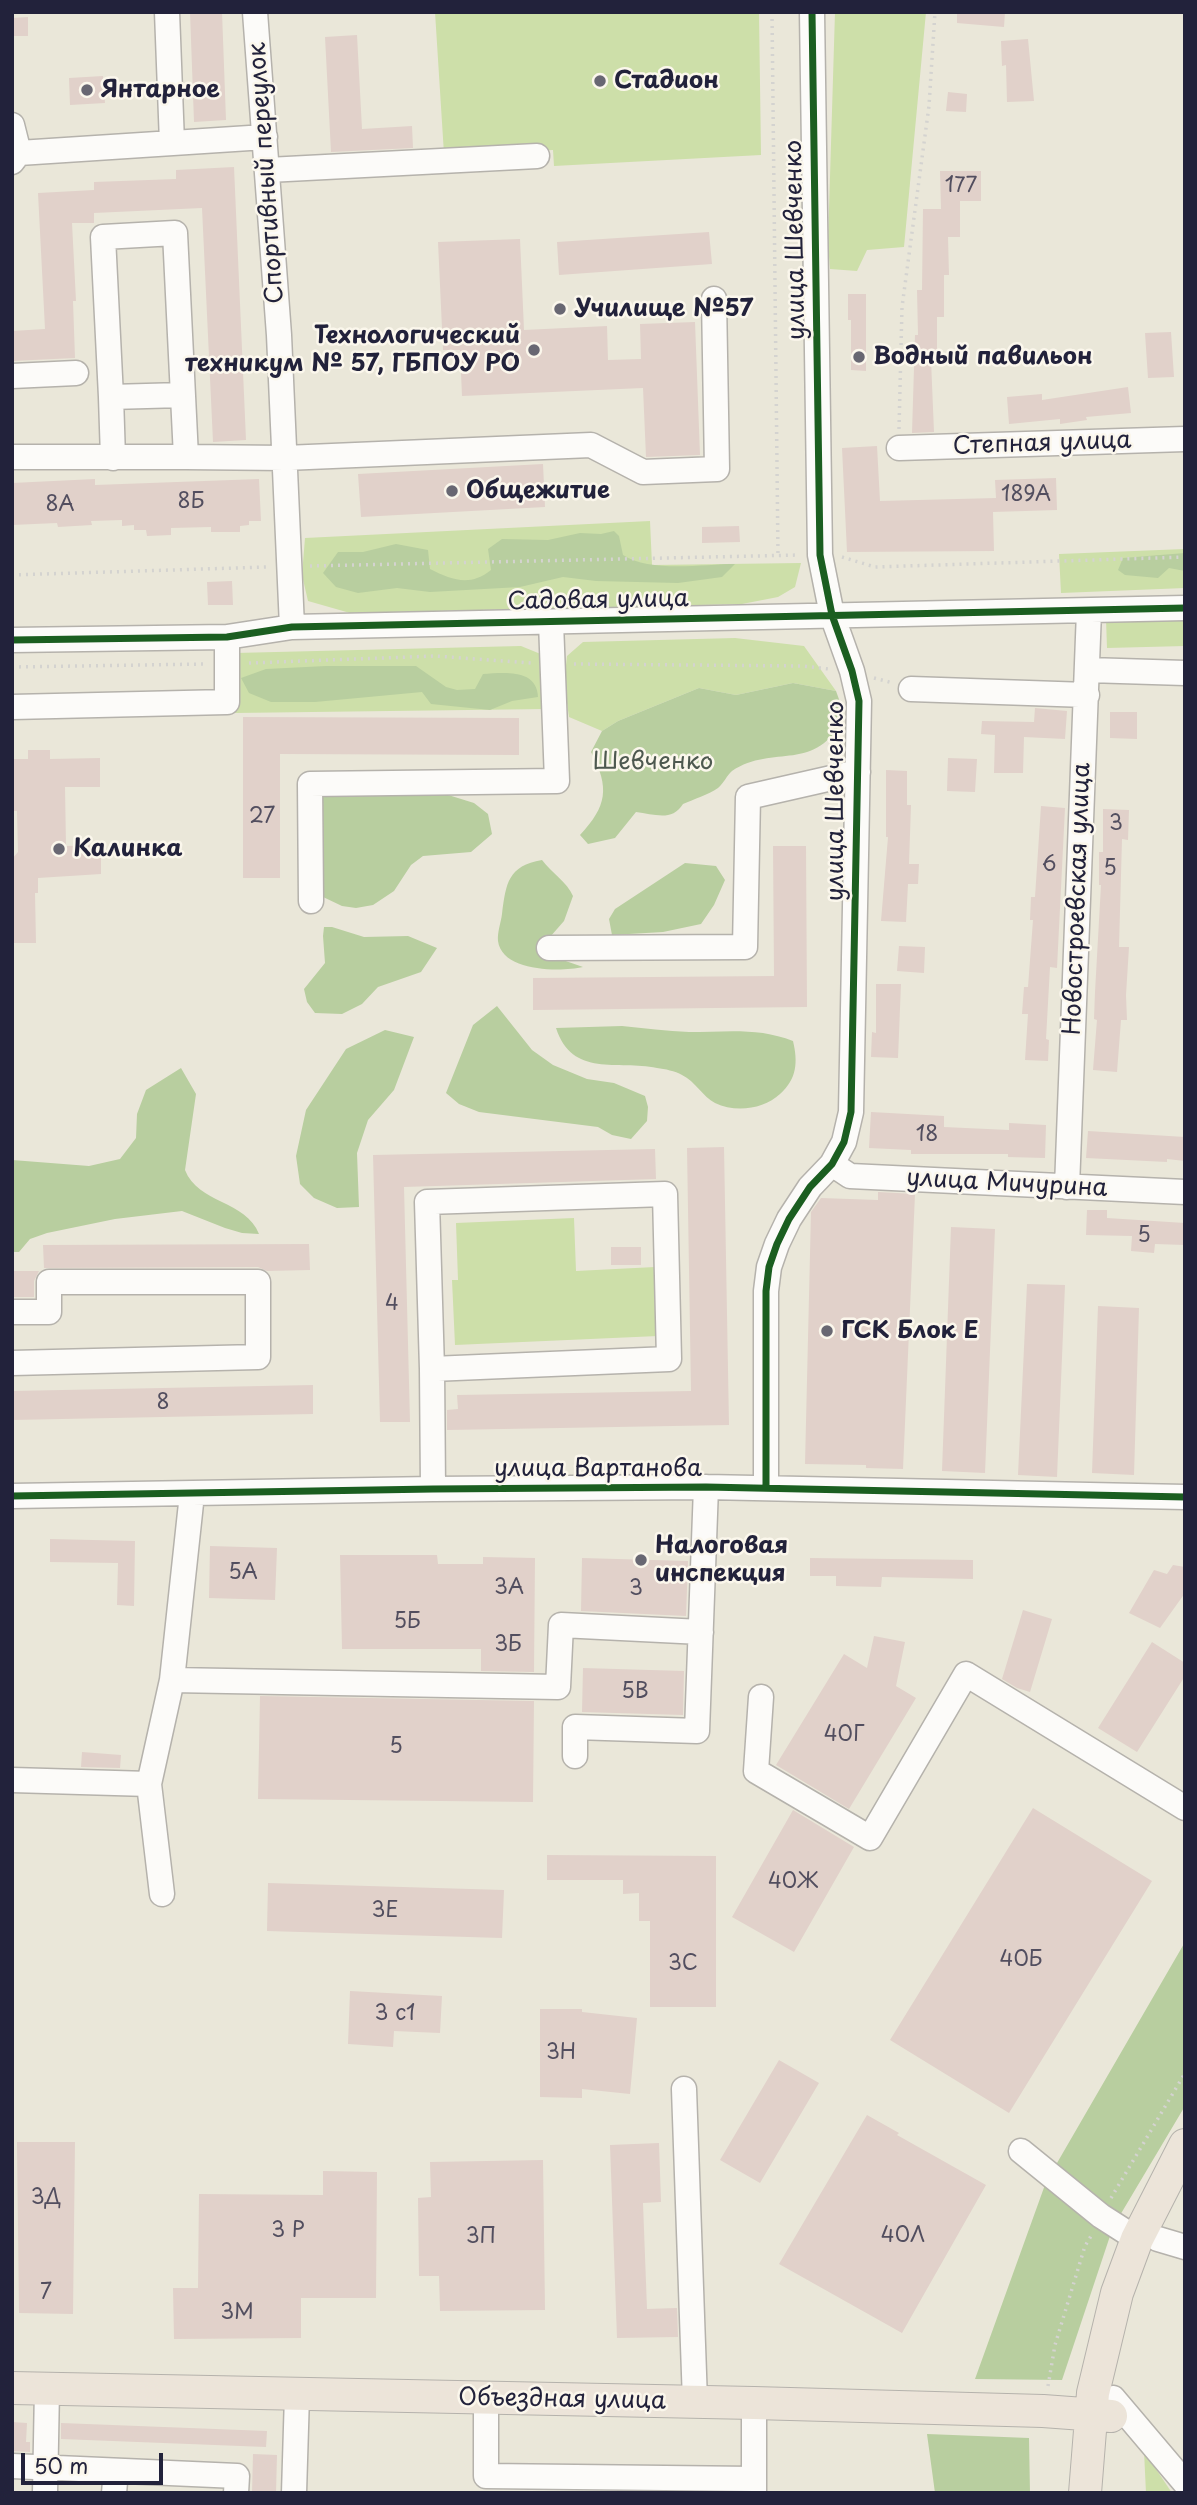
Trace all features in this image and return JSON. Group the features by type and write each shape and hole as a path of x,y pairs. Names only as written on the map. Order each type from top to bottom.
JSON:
{"main road":[{"path":"1160,2242 1185,2145"},
{"path":"1106,2493 1105,2409 1117,2293 1160,2242 1185,2186"},
{"name":"Объездная улица","path":"12,2389 1105,2409"},
{"path":"1085,2493 1105,2409"}],"street":[{"path":"167,12 172,143"},
{"name":"Спортивный переулок","path":"255,12 268,170 291,566 292,627"},
{"name":"улица Шевченко","path":"766,1488 766,1291 769,1267 776,1244 789,1219 810,1187 832,1164 844,1142 851,1112 859,701 852,671 832,615 820,555 812,12"},
{"path":"12,125 16,158 265,136"},
{"path":"268,170 537,156"},
{"path":"113,458 103,237 175,233 186,457"},
{"path":"12,457 285,458 592,444 643,472 718,469 714,299"},
{"path":"12,376 76,373"},
{"path":"111,397 182,395"},
{"name":"Степная улица","path":"899,448 1185,439"},
{"name":"Садовая улица","path":"12,640 227,637 292,627 1185,608"},
{"name":"Новостроевская улица","path":"1067,1187 1089,611"},
{"path":"311,901 310,784 558,781 551,622"},
{"path":"12,707 227,702 227,637"},
{"path":"911,689 1087,682 1185,673"},
{"path":"549,948 745,947 748,797 858,772"},
{"name":"улица Мичурина","path":"832,1164 850,1176 1185,1192"},
{"path":"432,1369 669,1359 664,1194 427,1202 433,1489"},
{"path":"12,1312 49,1312 48,1282 258,1282 258,1357 12,1363"},
{"path":"575,1756 575,1727 697,1731 706,1488"},
{"name":"улица Вартанова","path":"12,1496 433,1489 766,1488 1185,1497"},
{"path":"162,1894 149,1784 172,1680 192,1494"},
{"path":"172,1680 558,1687 561,1625 701,1632"},
{"path":"761,1697 755,1770 870,1838 966,1674 1185,1808"},
{"path":"12,1780 149,1784"},
{"path":"684,2089 695,2402"},
{"path":"1021,2151 1101,2216 1160,2242"},
{"path":"46,2481 47,2389"},
{"path":"294,2493 297,2395"},
{"path":"486,2399 486,2476 754,2486 754,2403"},
{"path":"1105,2409 1185,2483"},
{"path":"12,2466 46,2481 178,2483 237,2476 236,2493"}],"path":[{"path":"772,12 778,556"},
{"path":"899,448 902,307 929,106 935,12"},
{"path":"12,575 820,555 843,557 874,567 1185,557"},
{"path":"12,667 435,656 552,664 802,666 852,671 911,689"}],"green space":[{"name":"Стадион","path":"435,12 759,12 761,155 554,166 553,150 444,154"},
{"path":"835,12 926,12 904,247 867,250 857,271 830,269 828,243"},
{"path":"650,521 652,565 801,563 795,587 778,597 742,604 350,613 308,601 302,575 305,538"},
{"path":"614,531 619,536 623,555 634,561 662,566 735,564 722,577 678,583 596,581 563,577 520,587 430,592 397,588 358,593 336,587 323,573 338,552 363,552 396,544 428,550 430,569 446,576 461,580 476,579 491,570 488,549 502,539 548,540 580,533 601,534"},
{"path":"1185,549 1185,588 1061,593 1059,554"},
{"path":"1185,553 1185,571 1169,568 1158,578 1125,575 1118,570 1123,558"},
{"path":"1185,617 1185,646 1107,648 1106,619"},
{"path":"735,638 804,646 836,691 793,683 736,695 699,688 618,721 602,731 569,717 564,683 567,656 583,642"},
{"path":"521,646 543,655 546,709 234,713 235,653"},
{"path":"416,666 446,687 457,690 475,689 483,674 518,674 532,681 538,697 512,701 490,710 431,704 422,692 315,702 271,702 249,693 241,678 266,669"},
{"name":"Шевченко","path":"793,683 836,691 845,716 821,746 807,752 748,763 732,771 718,788 683,804 674,813 662,816 636,812 615,838 588,844 580,835 596,815 603,796 601,776 591,752 602,731 618,721 699,688 736,695"},
{"path":"324,793 445,794 474,803 488,814 492,834 471,852 423,856 411,865 394,891 373,905 356,908 342,906 321,896 301,803"},
{"path":"542,860 573,896 564,921 543,945 557,958 583,967 547,969 521,964 502,951 498,941 507,885 515,872 522,867"},
{"path":"685,863 716,866 725,880 714,905 701,924 663,932 612,935 609,919 615,909"},
{"path":"324,927 364,937 408,936 437,948 421,972 378,987 362,1004 342,1014 315,1013 307,1002 304,989 325,963"},
{"path":"497,1006 532,1050 553,1065 587,1079 614,1083 645,1096 648,1107 647,1121 631,1139 612,1135 598,1127 479,1112 459,1104 446,1093 473,1025"},
{"path":"622,1026 689,1032 754,1032 780,1037 793,1041 795,1070 786,1088 773,1099 749,1108 732,1108 715,1103 687,1078 673,1071 585,1061 563,1044 556,1028"},
{"path":"385,1030 414,1037 394,1090 368,1120 357,1153 359,1207 337,1208 314,1198 300,1184 296,1156 306,1110 346,1049"},
{"path":"181,1068 196,1094 185,1170 200,1190 244,1214 259,1234 225,1228 182,1211 115,1219 47,1233 30,1239 19,1252 12,1252 12,1160 89,1166 120,1159 136,1138 137,1114 146,1090"},
{"path":"574,1218 576,1271 655,1267 658,1336 455,1345 452,1280 458,1280 456,1223"},
{"path":"1185,1942 1185,2106 1113,2227 1062,2380 975,2379 1046,2182"},
{"path":"927,2434 1029,2438 1030,2493 935,2493"},
{"path":"1144,2451 1172,2493 1146,2493"}],"building":[{"path":"190,12 222,12 226,120 194,122"},
{"path":"957,12 1005,12 1004,27 957,23"},
{"path":"28,17 28,36 12,36 12,18"},
{"path":"357,35 362,129 412,126 413,148 331,152 325,37"},
{"path":"1028,39 1034,101 1007,102 1006,65 1002,66 1001,41"},
{"name":"Янтарное","path":"103,76 105,103 70,105 69,78"},
{"path":"948,92 967,94 966,112 946,111"},
{"path":"234,167 246,440 213,442 202,208 94,213 94,223 72,223 76,301 73,301 75,358 12,361 12,331 45,329 38,193 94,190 94,182 176,179 176,170"},
{"path":"940,171 981,171 981,201 960,201 960,237 948,237 949,275 944,275 944,317 937,317 937,360 931,360 934,432 912,433 915,335 918,335 917,290 922,290 923,209 941,209"},
{"path":"709,232 712,264 559,275 557,242"},
{"name":"Технологический техникум № 57, ГБПОУ РО","path":"520,239 524,330 607,326 608,360 641,359 640,324 695,322 700,455 646,457 643,388 462,396 460,350 443,350 438,242"},
{"path":"848,294 866,294 866,371 851,370"},
{"path":"1171,332 1174,377 1148,378 1145,333"},
{"path":"1128,387 1131,413 1086,417 1087,420 1060,424 1060,419 1009,424 1007,397 1042,394 1042,400"},
{"path":"877,446 880,501 996,498 995,480 1056,478 1057,510 993,512 994,551 847,552 842,448"},
{"name":"Общежитие","path":"543,464 545,507 361,517 358,474"},
{"path":"95,479 95,485 259,479 261,521 249,521 249,525 240,526 240,532 211,532 211,527 171,528 171,535 147,536 146,530 134,530 134,525 122,526 122,520 91,521 92,525 58,527 57,523 12,525 12,483"},
{"path":"739,526 740,542 702,543 702,527"},
{"path":"232,581 233,605 208,605 207,582"},
{"path":"1035,708 1067,711 1065,739 1024,737 1023,773 994,773 995,735 981,734 982,721 1034,722"},
{"path":"1110,712 1137,712 1137,739 1110,738"},
{"path":"243,717 519,718 519,755 280,754 280,878 243,878"},
{"name":"Калинка","path":"28,750 50,750 50,759 100,758 100,787 65,787 66,846 101,845 101,874 38,878 38,893 35,893 36,943 12,943 12,859 18,852 17,811 12,811 12,759 28,759"},
{"path":"948,758 977,759 975,792 947,791"},
{"path":"886,770 907,771 907,805 911,805 909,864 919,864 918,884 908,884 906,922 881,921 888,837"},
{"path":"1041,806 1065,808 1057,968 1050,967 1046,1039 1049,1040 1048,1061 1025,1060 1028,1014 1022,1014 1024,987 1028,987 1033,920 1030,920 1031,897 1035,897"},
{"path":"1103,809 1129,810 1128,840 1122,839 1119,947 1129,947 1127,1020 1121,1020 1117,1072 1093,1070 1101,885 1099,852 1103,852"},
{"path":"773,846 806,846 807,1007 533,1010 533,978 774,976"},
{"path":"899,946 925,947 924,973 897,971"},
{"path":"876,984 901,984 898,1058 871,1057 872,1032 876,1033"},
{"path":"871,1112 944,1116 944,1127 1009,1130 1009,1123 1046,1125 1045,1158 1008,1157 1008,1154 911,1154 911,1150 869,1148"},
{"path":"1088,1131 1185,1137 1185,1161 1086,1158"},
{"path":"724,1147 729,1425 447,1430 447,1410 458,1409 457,1395 691,1391 687,1148"},
{"path":"655,1149 656,1179 404,1187 410,1422 380,1422 373,1155"},
{"path":"878,1192 915,1194 903,1469 866,1468 866,1465 805,1464 811,1212 821,1198 878,1200"},
{"path":"1087,1210 1107,1210 1107,1218 1185,1223 1185,1245 1155,1244 1154,1253 1131,1251 1132,1236 1086,1235"},
{"path":"951,1227 995,1229 985,1473 942,1471"},
{"path":"309,1244 310,1270 267,1271 258,1267 44,1268 43,1245"},
{"path":"611,1247 641,1247 641,1265 611,1265"},
{"path":"12,1271 39,1271 34,1281 34,1297 12,1297"},
{"path":"1027,1284 1065,1285 1057,1477 1018,1475"},
{"path":"1098,1306 1139,1308 1134,1475 1092,1473"},
{"path":"313,1385 313,1414 12,1420 12,1391"},
{"path":"50,1539 135,1541 134,1606 117,1605 118,1563 50,1562"},
{"path":"210,1546 277,1548 275,1600 209,1598"},
{"path":"340,1555 437,1555 438,1564 483,1564 483,1557 535,1558 534,1672 481,1671 481,1649 342,1649"},
{"path":"582,1558 688,1561 686,1616 581,1611"},
{"path":"810,1558 973,1560 973,1579 882,1577 881,1587 836,1586 836,1576 810,1576"},
{"path":"1173,1565 1185,1567 1185,1593 1160,1628 1129,1613 1154,1570 1167,1574"},
{"path":"1023,1610 1052,1619 1030,1692 1002,1679"},
{"path":"874,1636 905,1642 896,1686 916,1698 849,1809 776,1765 844,1654 867,1668"},
{"path":"1152,1642 1185,1663 1185,1676 1137,1752 1098,1728"},
{"path":"583,1668 684,1671 683,1715 582,1712"},
{"path":"260,1696 534,1701 533,1802 258,1799"},
{"path":"82,1752 121,1755 120,1768 81,1767"},
{"path":"1033,1808 1152,1881 1009,2113 890,2040"},
{"path":"793,1810 854,1847 794,1952 732,1917"},
{"path":"547,1855 716,1856 716,2007 650,2007 650,1921 639,1921 639,1893 623,1894 623,1880 547,1880"},
{"path":"268,1883 504,1890 502,1938 267,1931"},
{"path":"350,1991 442,1996 440,2033 394,2031 393,2047 348,2044"},
{"path":"540,2009 582,2009 582,2012 637,2018 630,2094 582,2089 582,2098 540,2097"},
{"path":"779,2060 819,2083 760,2183 720,2160"},
{"path":"867,2115 986,2185 902,2333 779,2264"},
{"path":"17,2142 75,2142 73,2314 19,2313"},
{"path":"659,2143 661,2202 643,2203 647,2309 677,2308 678,2337 617,2338 610,2145"},
{"path":"543,2160 545,2310 440,2311 439,2276 419,2276 418,2198 431,2197 430,2162"},
{"path":"323,2171 377,2172 376,2298 301,2298 301,2338 174,2339 173,2288 198,2288 199,2194 323,2195"},
{"path":"12,2422 27,2423 26,2442 30,2442 30,2452 12,2451"},
{"path":"61,2423 267,2431 266,2447 61,2439"},
{"path":"253,2454 277,2455 276,2493 252,2493"}],"cycle path":[{"path":"766,1488 766,1291 769,1267 789,1219 810,1187 832,1164 844,1142 851,1112 859,701 852,671 832,615 820,555 812,12"},
{"path":"12,640 227,637 292,627 1185,608"},
{"path":"12,1496 706,1487 1185,1497"}],"place":[{"name":"Стадион","path":"600,81"},
{"name":"Янтарное","path":"87,90"},
{"name":"Училище №57","path":"560,309"},
{"name":"Технологический техникум № 57, ГБПОУ РО","path":"534,350"},
{"name":"Водный павильон","path":"859,357"},
{"name":"Общежитие","path":"452,491"},
{"name":"Калинка","path":"59,849"},
{"name":"ГСК Блок Е","path":"827,1331"},
{"name":"Налоговая инспекция","path":"641,1560"}]}
